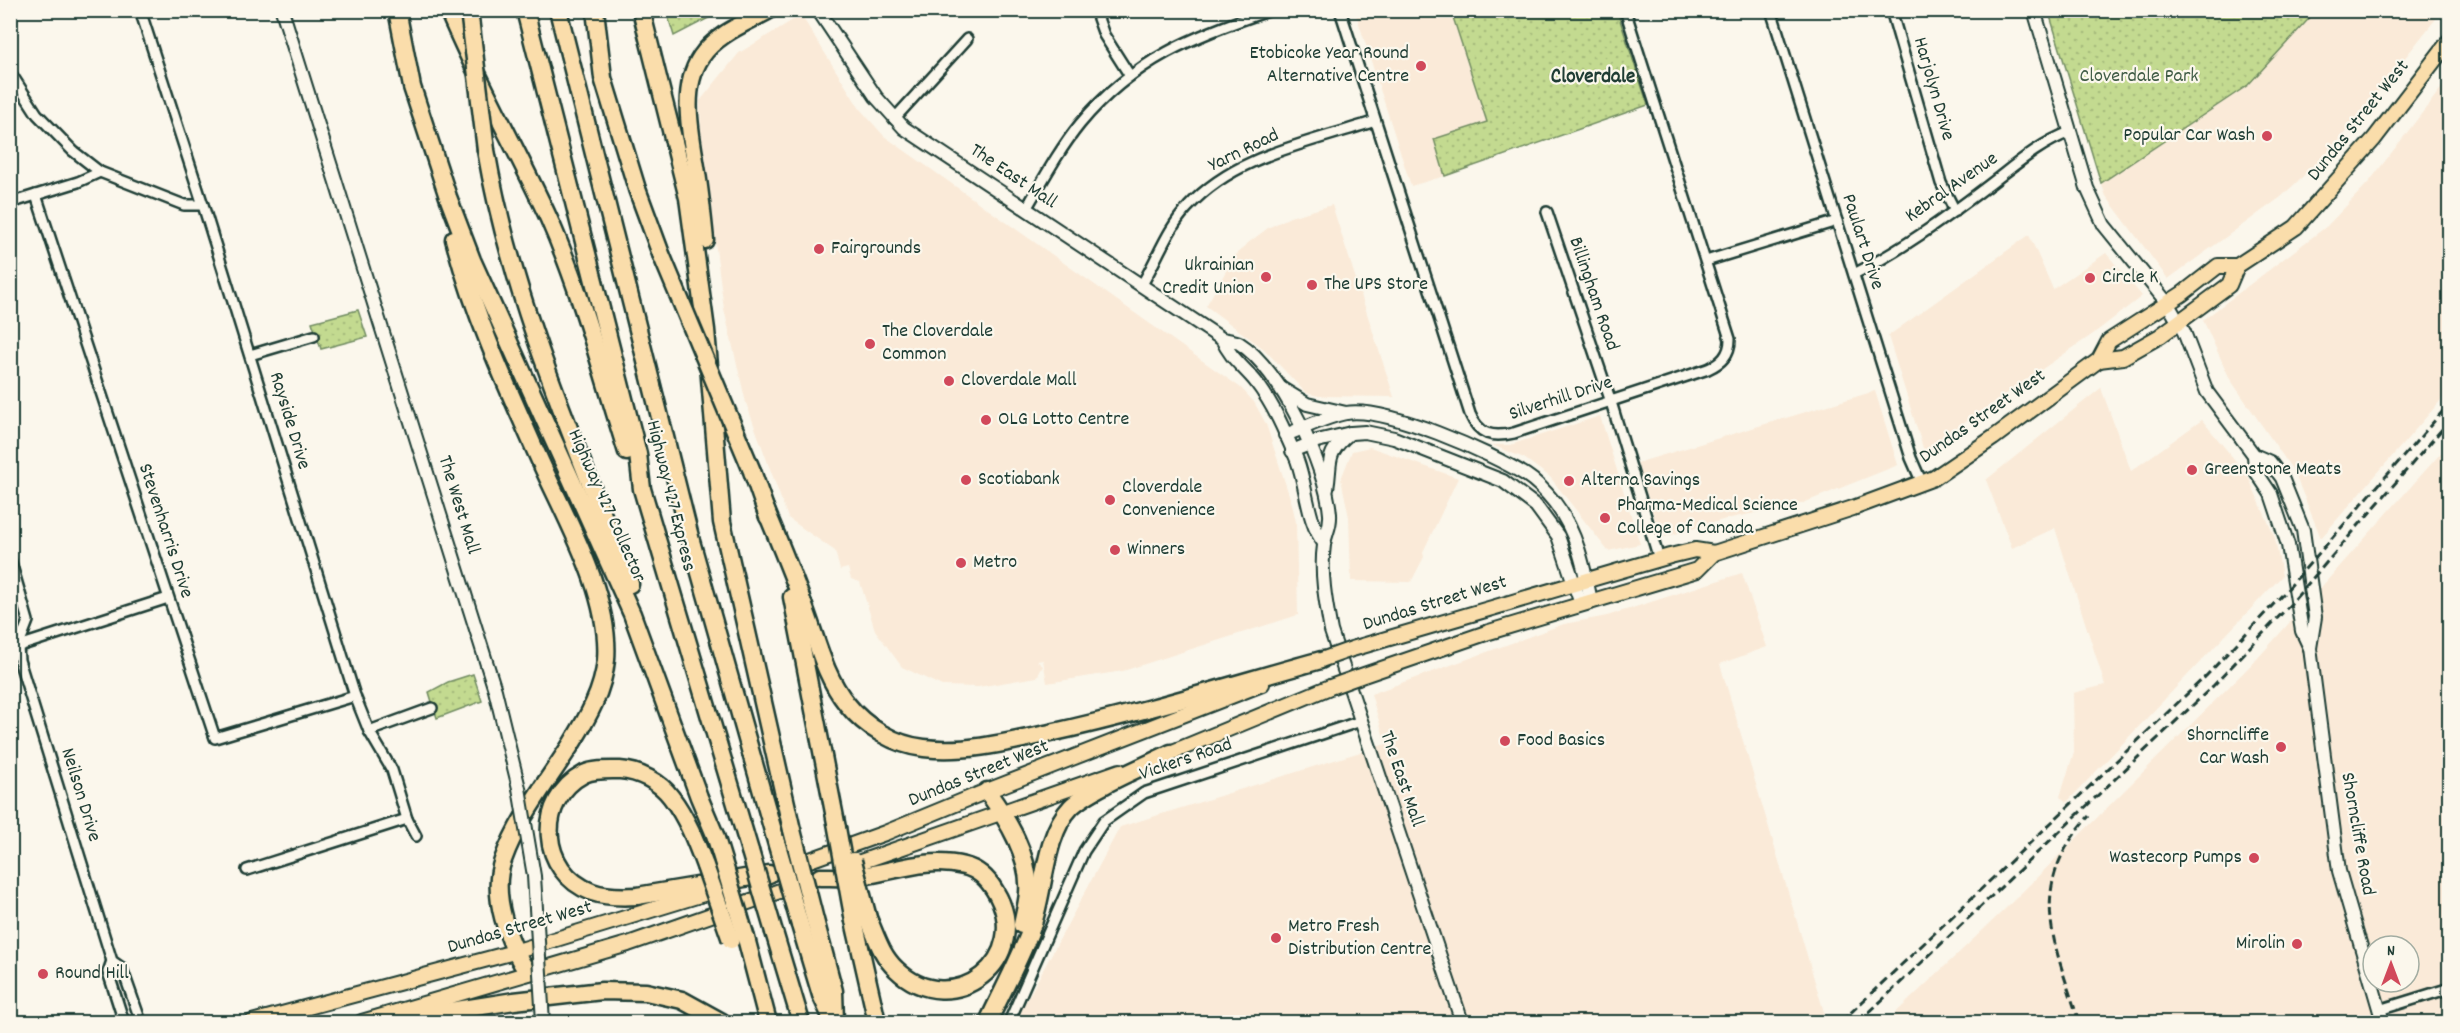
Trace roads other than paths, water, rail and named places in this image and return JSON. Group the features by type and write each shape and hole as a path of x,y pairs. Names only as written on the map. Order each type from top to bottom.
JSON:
{"highway":[{"name":"Highway 427 Collector","path":"397,10 412,87 448,196 472,260 508,343 632,614 715,835 723,861 738,939 756,984 768,1023"},
{"path":"448,10 549,220 580,304 627,454 642,489"},
{"path":"469,10 486,150 501,228 534,334 644,622 706,796 715,835"},
{"name":"Highway 427 Express","path":"525,10 638,454 642,489 801,1023"},
{"name":"Highway 427 Express","path":"558,10 691,541 777,845 808,922 821,995 834,1023"},
{"path":"584,10 629,166 661,254 752,471 790,585 830,791 861,920 877,1023"},
{"path":"595,10 603,78"},
{"path":"641,10 688,198 706,330 722,522 792,830 808,922"},
{"path":"706,330 711,294 690,119 691,83 701,56 720,37 770,10"},
{"path":"448,196 453,235 484,335 587,568 603,615 606,659 598,696 576,738 526,813 502,862 501,910 514,952 527,972"},
{"path":"765,508 796,583 827,671 838,692 854,712 879,732 904,744 923,748 964,748 1101,722 1321,660"},
{"path":"988,1023 1031,930 1053,839 1065,815 1071,807 1088,795 1171,753"},
{"path":"738,939 705,866 688,825 670,795 651,779 632,771 610,770 586,773 564,788 552,810 550,836 553,856 567,877 585,889 598,894 615,897 637,896 769,874"},
{"path":"987,791 1002,813 1021,851 1028,892 1014,968"},
{"path":"820,877 860,876 932,862 966,866 979,872 992,886 1003,904 1006,916 1003,947 996,962 977,981 951,991 921,986 897,970 861,920"},
{"path":"381,1023 514,1001 602,991 646,992 682,1000 722,1023"}],"main road":[{"name":"The West Mall","path":"282,10 494,686 519,788 534,876 543,1023"},
{"name":"The East Mall","path":"818,10 869,87 894,119 1222,339 1238,342 1279,386 1309,444 1326,490 1330,529 1324,543 1324,582 1331,631 1462,1023"},
{"name":"Shorncliffe Road","path":"2034,10 2087,188 2104,225 2168,304 2179,323 2207,392 2254,455 2270,462 2282,478 2303,530 2315,617 2310,648 2339,871 2383,1023"},
{"name":"Dundas Street West","path":"362,1023 527,972 628,944 1171,753 1358,677 1478,636 1697,570 1714,553 1922,483 1956,464 2099,360 2109,341 2168,304 2218,266 2237,266 2296,227 2374,139 2450,40"},
{"name":"Dundas Street West","path":"2099,360 2123,357 2179,323 2229,285 2237,266"},
{"name":"The East Mall","path":"1222,339 1228,354 1246,370 1263,391 1292,451 1309,501 1314,530 1324,543"},
{"path":"1279,386 1307,404 1346,413 1380,415 1405,421 1492,457 1526,475 1556,504 1574,535 1586,603"},
{"path":"1285,435 1346,413"},
{"path":"1292,451 1351,433 1365,432 1394,438 1503,481 1536,506 1558,536 1581,582"},
{"path":"1326,490 1329,458 1339,442 1351,433"},
{"name":"Shorncliffe Road","path":"2254,455 2255,470 2271,494 2288,545 2302,631 2310,648"},
{"name":"Dundas Street West","path":"252,1023 514,952 769,874 885,833 1352,649 1659,559 1695,550 1714,553"}],"street":[{"name":"Rayside Drive","path":"140,10 356,696 369,731 392,770 407,819 416,836"},
{"path":"1095,10 1104,35 1130,76"},
{"path":"1026,209 1065,144 1082,122 1130,76 1158,56 1185,42 1271,10"},
{"name":"Silverhill Drive","path":"1340,10 1470,414 1477,427 1490,435 1505,435 1708,369 1725,358 1729,350 1730,339 1625,10"},
{"name":"Paulart Drive","path":"1771,10 1911,458 1922,483"},
{"name":"Harjolyn Drive","path":"1891,10 1941,183 1955,211"},
{"path":"894,119 967,39"},
{"path":"10,72 37,114 73,151 100,172 184,205 203,205"},
{"name":"Yarn Road","path":"1141,286 1183,213 1219,180 1260,158 1375,121"},
{"name":"Kebral Avenue","path":"1854,274 1955,211 2047,142 2070,132"},
{"path":"10,203 78,182 100,172"},
{"name":"Stevenharris Drive","path":"36,195 215,738 356,696"},
{"name":"Billingham Road","path":"1547,213 1611,402 1659,559"},
{"path":"1706,261 1837,220"},
{"path":"250,355 314,336"},
{"path":"10,559 28,621 14,648"},
{"path":"14,648 168,598"},
{"name":"Neilson Drive","path":"14,648 112,961 108,972 123,1023"},
{"path":"369,731 432,708"},
{"name":"Vickers Road","path":"1009,1023 1084,851 1104,821 1134,797 1163,785 1361,721"},
{"path":"247,870 407,819"},
{"name":"Neilson Drive","path":"112,961 122,968 141,1023"},
{"path":"2379,1010 2450,988"}],"railway":[{"path":"1841,1022 2206,676 2285,592 2450,403"},
{"path":"1859,1022 2214,685 2287,608 2450,420"},
{"path":"2079,1022 2054,941 2051,892 2057,867 2069,842 2089,816"}],"place":[{"name":"Etobicoke Year Round Alternative Centre","path":"1421,66"},
{"name":"Popular Car Wash","path":"2267,136"},
{"name":"Fairgrounds","path":"819,249"},
{"name":"Ukrainian Credit Union","path":"1266,277"},
{"name":"Circle K","path":"2090,278"},
{"name":"The UPS Store","path":"1312,285"},
{"name":"The Cloverdale Common","path":"870,344"},
{"name":"Cloverdale Mall","path":"949,381"},
{"name":"OLG Lotto Centre","path":"986,420"},
{"name":"Greenstone Meats","path":"2192,470"},
{"name":"Scotiabank","path":"966,480"},
{"name":"Alterna Savings","path":"1569,481"},
{"name":"Cloverdale Convenience","path":"1110,500"},
{"name":"Pharma-Medical Science College of Canada","path":"1605,518"},
{"name":"Winners","path":"1115,550"},
{"name":"Metro","path":"961,563"},
{"name":"Food Basics","path":"1505,741"},
{"name":"Shorncliffe Car Wash","path":"2281,747"},
{"name":"Wastecorp Pumps","path":"2254,858"},
{"name":"Metro Fresh Distribution Centre","path":"1276,938"},
{"name":"Mirolin","path":"2297,944"},
{"name":"Round Hill","path":"43,974"}],"district":[{"name":"Cloverdale","path":"1593,78"}],"park label":[{"name":"Cloverdale Park","path":"2139,77"}]}
